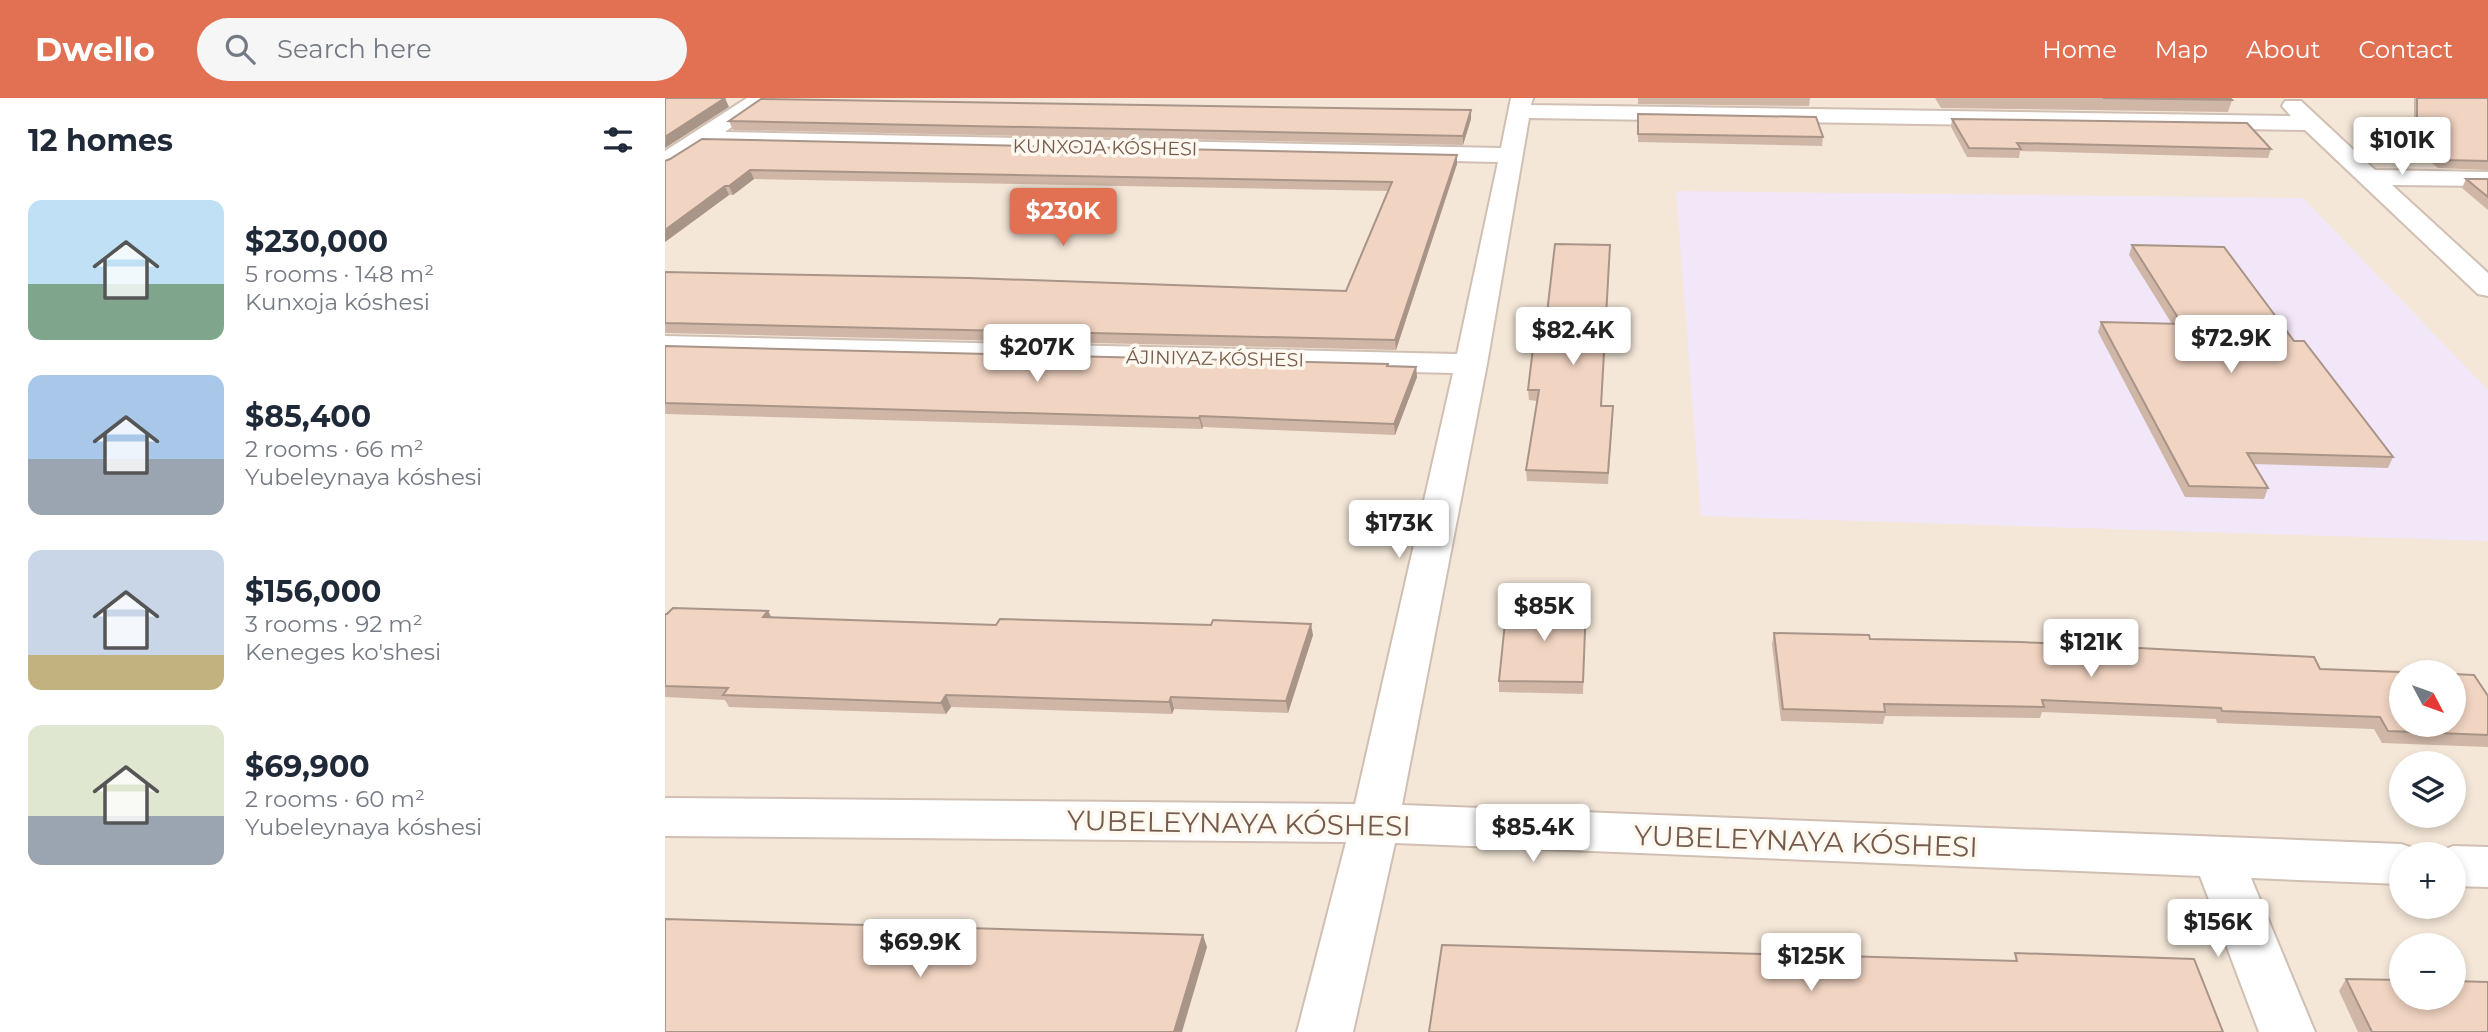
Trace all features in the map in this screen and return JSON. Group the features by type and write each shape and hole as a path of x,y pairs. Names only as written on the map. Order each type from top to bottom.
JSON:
{"street":[{"path":"665,161 761,98"},
{"path":"2284,98 2488,288"},
{"path":"1325,1032 1375,823 1471,364 1509,155 1521,104 2311,122"},
{"name":"KUNXOJA KÓSHESI","path":"700,138 1509,155"},
{"path":"2368,177 2488,178"},
{"name":"ÁJINIYAZ KÓSHESI","path":"665,345 1471,364"},
{"name":"YUBELEYNAYA KÓSHESI","path":"665,817 1375,823 2218,859 2389,864"},
{"path":"2218,859 2287,1032"},
{"path":"2466,866 2488,867"}],"shaded area":[{"path":"665,98 2488,98 2488,1032 665,1032"},
{"path":"1676,191 2303,198 2488,390 2488,541 1701,516"}],"building":[{"path":"665,98 725,98 665,137"},
{"path":"2103,98 2230,98 2232,100"},
{"path":"2417,98 2488,98 2488,161 2442,160 2432,152 2417,151"},
{"path":"761,99 1471,110 1463,136 729,121"},
{"path":"1638,114 1816,117 1823,137 1638,134"},
{"path":"1952,119 2247,123 2271,149 2017,143 2021,149 1969,148"},
{"path":"702,139 1457,155 1395,340 665,323 665,272 969,278 1346,291 1392,182 750,170 665,230 665,161"},
{"path":"2466,179 2488,179 2488,197"},
{"path":"1555,244 1610,245 1601,406 1613,406 1608,473 1526,470 1539,390 1528,390 1533,348 1543,348"},
{"path":"2132,245 2224,247 2294,341 2304,341 2393,457 2247,453 2268,488 2189,486 2101,322 2182,324"},
{"path":"665,346 1388,364 1387,366 1416,367 1394,424 1200,416 665,403"},
{"path":"1507,603 1586,605 1583,682 1499,681"},
{"path":"673,608 768,611 763,617 996,625 1000,619 1211,625 1213,620 1311,624 1286,701 1171,697 1169,702 946,695 941,703 723,695 728,688 665,686 665,614"},
{"path":"1774,633 1869,635 1870,639 2021,642 2314,657 2320,669 2389,672 2389,731 2380,717 2042,700 2044,707 1884,704 1885,712 1783,709"},
{"path":"2466,675 2474,675 2488,696 2488,735 2466,734"},
{"path":"665,919 1203,935 1174,1032 665,1032"},
{"path":"1442,945 2017,961 2015,953 2194,959 2223,1032 1429,1032"},
{"path":"2346,979 2389,980 2389,1010 2466,1010 2466,981 2488,982 2488,1032 2372,1032"}]}
